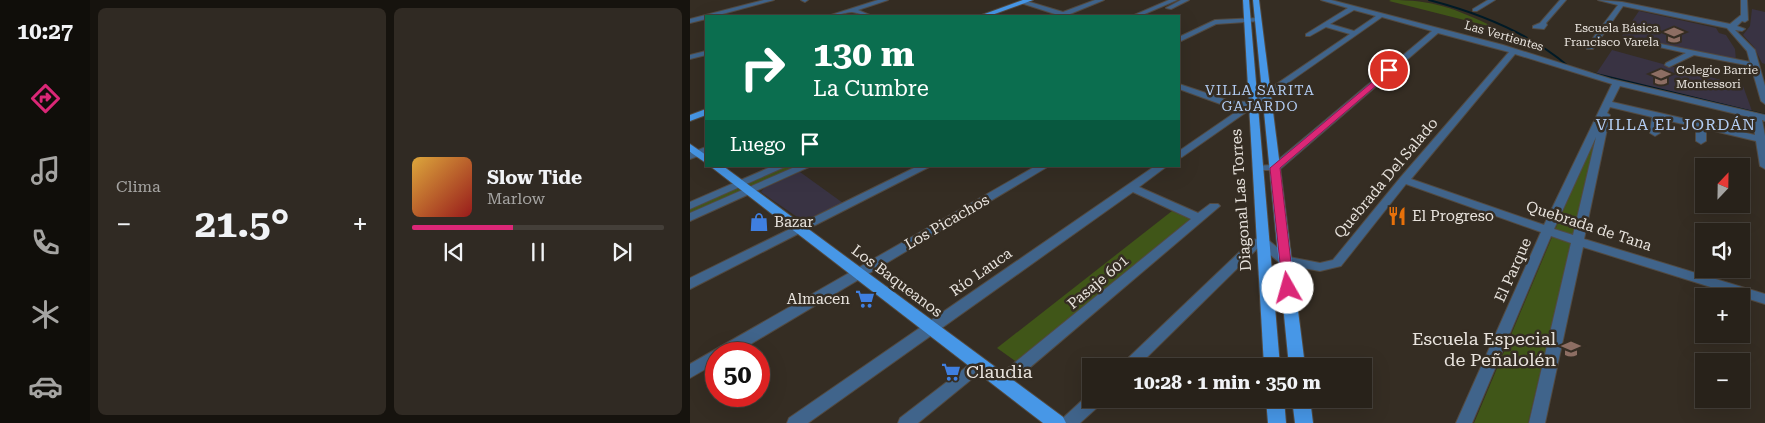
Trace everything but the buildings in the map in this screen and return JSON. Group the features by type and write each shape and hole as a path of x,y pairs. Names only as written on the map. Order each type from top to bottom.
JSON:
{"main road":[{"name":"Diagonal Las Torres","path":"1246,0 1253,20 1267,100 1296,358"},
{"name":"Diagonal Las Torres","path":"1256,0 1253,20 1252,105 1271,358"},
{"path":"986,15 1027,1"},
{"path":"690,118 705,112"},
{"name":"Los Baqueanos","path":"716,167 1057,423"},
{"path":"1276,408 1277,423"},
{"path":"1302,408 1304,423"}],"street":[{"path":"736,0 750,6"},
{"path":"714,15 771,0"},
{"path":"834,15 886,0"},
{"path":"1065,15 1101,0"},
{"path":"1137,15 1174,0"},
{"path":"1151,15 1186,0"},
{"name":"Las Vertientes","path":"1324,0 1514,51 1617,83 1761,117"},
{"path":"1475,10 1492,0"},
{"path":"1542,24 1563,0"},
{"path":"1601,0 1742,29"},
{"path":"1738,37 1745,24 1744,0"},
{"path":"1027,1 1061,15"},
{"path":"760,3 774,9"},
{"path":"1590,47 1608,18 1622,4"},
{"path":"740,8 754,14"},
{"path":"1308,35 1353,8"},
{"path":"852,10 866,15"},
{"path":"1180,154 1252,105 1267,100 1355,32 1381,15"},
{"path":"1730,27 1745,15"},
{"path":"690,21 705,17"},
{"path":"1180,40 1215,22 1253,20"},
{"path":"1325,25 1355,32"},
{"path":"690,26 697,29"},
{"path":"1730,27 1731,31 1751,50 1752,63 1757,71 1764,97"},
{"path":"1258,168 1275,168 1437,30"},
{"path":"1641,42 1752,63"},
{"name":"Quebrada Del Salado","path":"1262,242 1285,261 1320,267 1337,263 1404,180 1514,51"},
{"path":"690,57 705,52"},
{"path":"1669,65 1692,53"},
{"name":"El Parque","path":"1464,423 1548,230 1617,83"},
{"path":"1180,87 1229,104 1252,105"},
{"path":"1608,104 1763,139"},
{"name":"El Parque","path":"1537,423 1608,104"},
{"path":"1655,133 1656,115"},
{"path":"1761,117 1764,160"},
{"path":"1701,125 1701,141"},
{"path":"690,217 780,167"},
{"path":"690,206 803,167"},
{"path":"690,284 924,167"},
{"name":"Los Picachos","path":"742,342 1042,167"},
{"name":"Río Lauca","path":"795,423 1161,167"},
{"name":"Quebrada de Tana","path":"1404,180 1577,240 1765,299"},
{"path":"1131,187 1199,218"},
{"name":"Pasaje 601","path":"1002,382 1214,206"},
{"path":"1136,358 1251,247 1262,242"},
{"path":"690,372 705,363"},
{"path":"906,423 979,365"},
{"path":"1069,423 1085,408"}],"shaded area":[{"path":"1752,9 1765,12 1765,64 1762,63 1754,47 1743,35 1750,26"},
{"name":"Escuela Básica Francisco Varela","path":"1639,11 1716,28 1719,33 1726,35 1735,49 1736,60 1622,36"},
{"name":"Colegio Barrie Montessori","path":"1612,50 1743,86 1752,111 1596,74"},
{"path":"800,172 843,203 812,217 800,219 761,192 764,188"}],"green space":[{"path":"1406,0 1444,6 1496,28 1389,1"},
{"path":"1602,118 1528,423 1474,423"},
{"path":"782,167 802,167 690,216 690,206"},
{"path":"1172,211 1191,219 1018,363 997,348"}],"waterway":[{"path":"1429,0 1466,11 1502,25 1536,43 1568,66"},
{"path":"1591,73 1765,115"}],"place":[{"name":"Escuela Básica Francisco Varela","path":"1674,35"},
{"name":"Colegio Barrie Montessori","path":"1661,77"},
{"name":"El Progreso","path":"1397,216"},
{"name":"Bazar","path":"759,222"},
{"name":"Almacen","path":"865,299"},
{"name":"Escuela Especial de Peñalolén","path":"1571,349"},
{"name":"Claudia","path":"951,372"}],"district":[{"name":"VILLA SARITA GAJARDO","path":"1260,98"},
{"name":"VILLA EL JORDÁN","path":"1676,124"}],"route":[{"path":"1288,288 1275,168 1389,70"}]}
